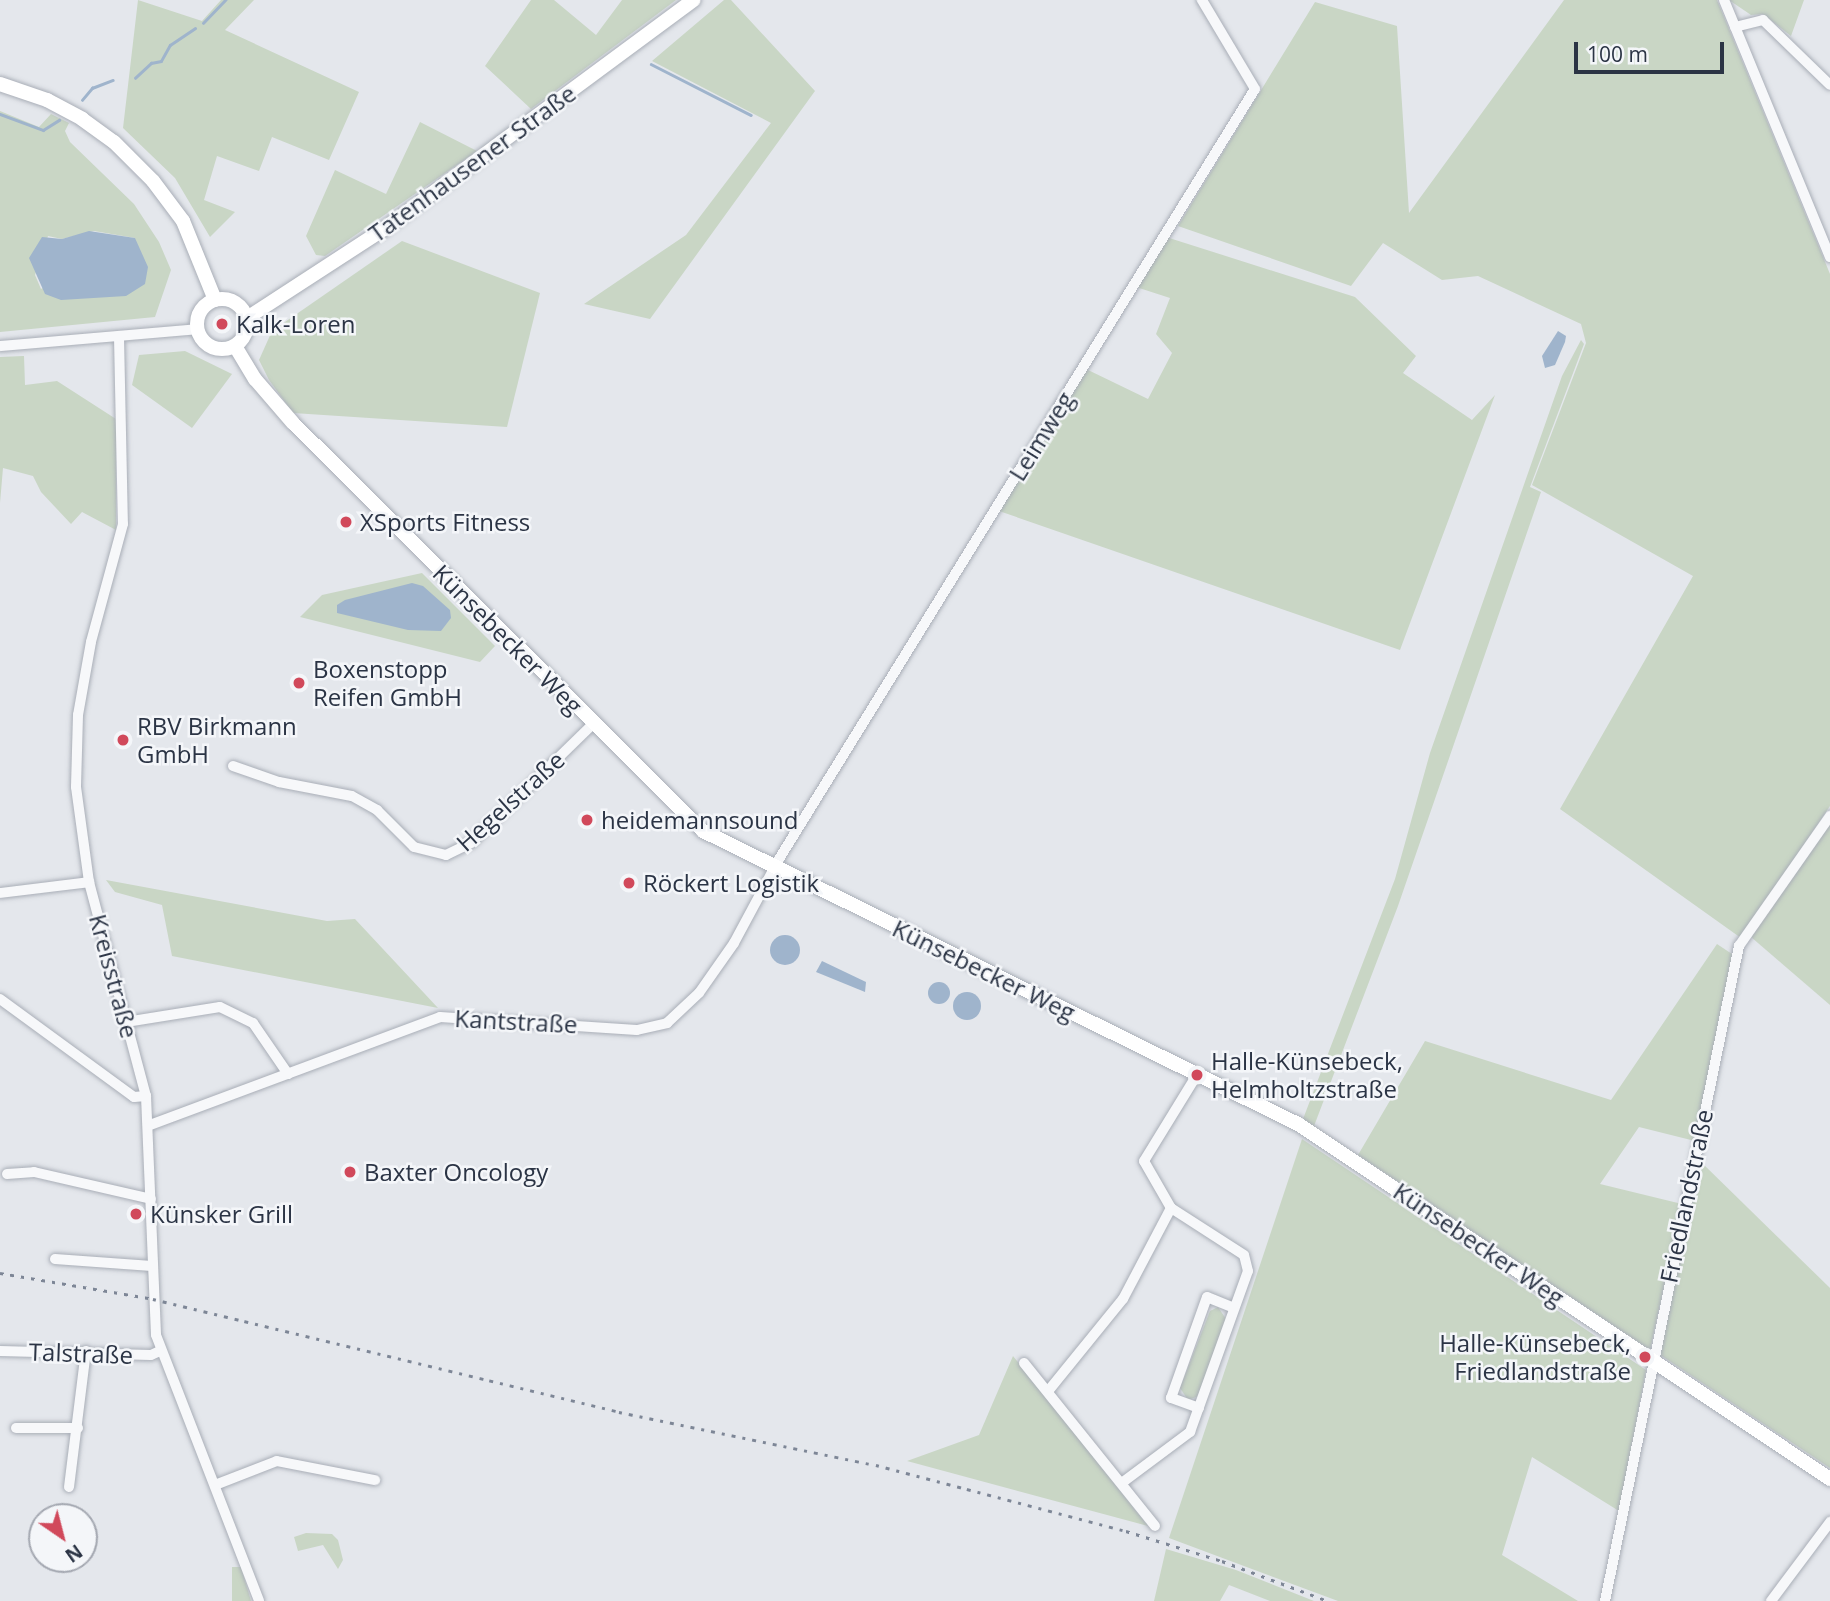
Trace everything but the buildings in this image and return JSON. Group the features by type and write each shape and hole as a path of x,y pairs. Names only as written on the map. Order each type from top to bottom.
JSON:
{"street":[{"name":"Tatenhausener Straße","path":"247,318 384,229 693,0"},
{"path":"1724,0 1830,257"},
{"name":"Leimweg","path":"775,868 1255,89 1202,1"},
{"path":"1735,27 1763,20 1830,85"},
{"path":"0,84 47,100 82,119 144,172 183,221 215,300"},
{"path":"215,300 238,304 247,318 246,333 235,346 213,348 197,329 198,314 215,300"},
{"path":"0,346 197,329"},
{"name":"Kreisstraße","path":"119,337 123,524 91,642 78,715 76,787 89,882 146,1096 150,1125 152,1266 160,1351 259,1601"},
{"name":"Künsebecker Weg","path":"235,346 255,379 293,423 703,831 1298,1124 1830,1479"},
{"name":"Hegelstraße","path":"233,766 279,782 352,796 377,810 414,847 446,855 471,843 593,724"},
{"name":"Friedlandstraße","path":"1605,1601 1739,946 1830,816"},
{"name":"Kantstraße","path":"150,1125 440,1017 637,1030 667,1023 699,993 734,943 775,868"},
{"path":"0,893 89,882"},
{"path":"0,999 134,1097 146,1096"},
{"path":"126,1022 220,1007 253,1023 288,1074"},
{"path":"1123,1482 1190,1432 1248,1271 1244,1255 1171,1208 1144,1161 1197,1075"},
{"path":"6,1174 34,1172 151,1199"},
{"path":"1049,1390 1123,1299 1171,1208"},
{"path":"55,1259 152,1266"},
{"path":"1199,1408 1171,1398 1207,1297 1234,1308"},
{"name":"Talstraße","path":"0,1351 151,1355 160,1351"},
{"path":"69,1487 86,1352"},
{"path":"1024,1363 1123,1482 1155,1527"},
{"path":"16,1429 78,1428"},
{"path":"215,1485 277,1461 375,1480"},
{"path":"1771,1601 1830,1522"}],"green space":[{"path":"138,0 202,21 221,0 254,0 225,30 359,92 329,160 272,137 259,171 217,156 204,200 235,212 210,237 175,178 123,128"},
{"path":"531,0 554,0 596,35 622,0 676,0 531,109 485,66"},
{"path":"724,0 731,0 815,91 650,319 584,304 686,235 771,123 652,61"},
{"path":"1564,0 1717,0 1830,274 1830,806 1741,938 1560,809 1693,576 1532,485 1586,343 1581,324 1478,276 1442,280 1383,243 1351,286 1178,226 1315,2 1397,26 1409,213"},
{"path":"1729,0 1804,0 1791,36 1763,14 1751,15"},
{"path":"0,111 39,127 51,114 69,123 65,131 70,142 134,204 159,242 171,270 155,317 0,332","holes":["94,231 135,238 41,289 35,275 48,236 62,239"]},
{"path":"420,122 477,151 325,256 316,255 306,236 335,170 386,194"},
{"path":"1166,237 1355,297 1416,356 1403,373 1472,420 1495,395 1400,650 999,511 1086,369 1148,399 1172,353 1156,334 1170,298 1136,287"},
{"path":"402,241 540,293 507,427 293,413 269,380 259,360 272,331"},
{"path":"1581,340 1584,344 1530,487 1541,492 1398,906 1314,1126 1303,1119 1395,879 1430,753 1562,376"},
{"path":"185,351 232,374 192,428 132,385 139,355"},
{"path":"24,356 25,385 57,381 116,419 116,530 82,512 71,524 41,492 33,476 3,468 0,503 0,357"},
{"path":"422,573 495,646 480,662 300,617 322,595"},
{"path":"1830,824 1830,1005 1751,937"},
{"path":"106,880 327,921 355,919 438,1008 172,956 162,905 115,892"},
{"path":"1717,944 1732,954 1727,996 1695,1141 1639,1127 1600,1184 1682,1204 1650,1350 1358,1155 1425,1041 1611,1100"},
{"path":"1302,1139 1646,1370 1619,1511 1532,1457 1502,1555 1578,1601 1338,1601 1169,1538"},
{"path":"1700,1161 1830,1288 1830,1468 1659,1354"},
{"path":"1218,1307 1226,1319 1199,1396 1188,1400 1180,1388 1210,1311"},
{"path":"1013,1356 1148,1526 907,1461 979,1435"},
{"path":"306,1533 332,1534 338,1540 343,1560 338,1569 323,1545 298,1551 294,1537"},
{"path":"1166,1549 1236,1570 1314,1601 1270,1601 1229,1585 1220,1601 1154,1601"},
{"path":"232,1567 241,1567 251,1601 232,1601"}],"water":[{"path":"89,231 135,238 148,267 145,284 126,296 61,300 45,294 29,258 42,237 62,239"},
{"path":"1558,331 1566,336 1565,342 1555,365 1545,368 1542,356"},
{"path":"412,583 423,586 450,610 451,618 441,631 408,630 337,613 337,605 345,600"},
{"path":"785,935 795,940 800,950 795,960 785,965 775,960 770,950 775,940"},
{"path":"822,961 866,982 865,992 816,972"},
{"path":"939,982 949,989 950,993 943,1003 939,1004 929,997 928,993 935,983"},
{"path":"967,992 977,996 981,1006 977,1016 967,1020 957,1016 953,1006 957,996"}],"waterway":[{"path":"203,23 225,0"},
{"path":"135,78 151,63 161,61 170,45 195,28"},
{"path":"651,64 751,115"},
{"path":"82,100 92,88 113,80"},
{"path":"0,114 43,130 59,120"}],"railway":[{"path":"0,1273 153,1299 619,1412 876,1465 1126,1531 1222,1561 1328,1601"}],"place":[{"name":"Kalk-Loren","path":"222,324"},
{"name":"XSports Fitness","path":"346,522"},
{"name":"Boxenstopp Reifen GmbH","path":"299,683"},
{"name":"RBV Birkmann GmbH","path":"123,740"},
{"name":"heidemannsound","path":"587,820"},
{"name":"Röckert Logistik","path":"629,883"},
{"name":"Halle-Künsebeck, Helmholtzstraße","path":"1197,1075"},
{"name":"Baxter Oncology","path":"350,1172"},
{"name":"Künsker Grill","path":"136,1214"},
{"name":"Halle-Künsebeck, Friedlandstraße","path":"1645,1357"}]}
